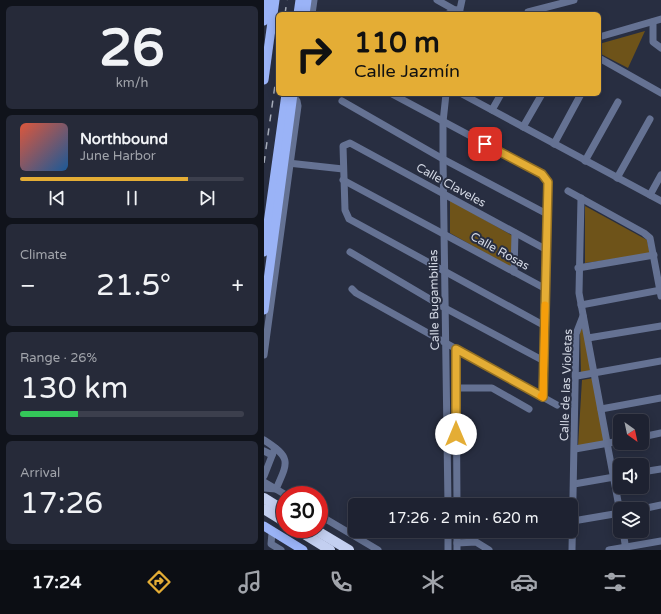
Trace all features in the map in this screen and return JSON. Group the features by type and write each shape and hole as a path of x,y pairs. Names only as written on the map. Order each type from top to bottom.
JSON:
{"highway":[{"path":"264,498 276,505"},
{"path":"264,509 276,516"},
{"path":"314,538 330,546 349,550"},
{"path":"322,538 330,546"}],"main road":[{"path":"264,21 267,0"},
{"path":"264,80 265,59 275,0"},
{"path":"300,12 308,1"},
{"path":"305,12 308,1"},
{"path":"264,252 294,116 294,96"},
{"path":"264,310 274,259 284,185 284,162 294,96"},
{"path":"264,526 271,533 291,546 303,550"}],"street":[{"path":"437,0 457,12"},
{"path":"459,12 462,0"},
{"path":"528,12 546,4 574,0"},
{"path":"308,1 311,12"},
{"path":"601,36 661,19"},
{"path":"653,22 653,42 661,48"},
{"path":"601,59 661,93"},
{"path":"396,96 542,174 546,179 548,186 543,397"},
{"name":"Calle Bugambilias","path":"446,96 443,122 443,192 448,498"},
{"path":"466,96 661,201"},
{"path":"492,110 500,96"},
{"path":"523,127 541,96"},
{"path":"554,144 580,96"},
{"path":"342,101 547,214"},
{"path":"585,161 618,102"},
{"path":"617,178 650,119"},
{"name":"Calle Claveles","path":"343,169 343,146 350,143 443,192 547,250"},
{"path":"284,162 343,169 345,210 352,222 444,270 545,326"},
{"path":"650,195 661,175"},
{"name":"Calle Rosas","path":"343,180 546,289"},
{"path":"568,191 644,232 650,238 661,292 581,305"},
{"name":"Calle de las Violetas","path":"574,498 577,376 576,334 583,316 578,268 581,198"},
{"path":"514,272 515,233"},
{"path":"350,252 445,308 544,361"},
{"path":"578,268 654,255"},
{"path":"264,354 274,259"},
{"path":"352,289 356,293 557,406"},
{"path":"583,316 613,462"},
{"path":"588,338 661,326"},
{"name":"Calle Bugambilias","path":"456,349 457,498"},
{"path":"577,376 661,361"},
{"path":"456,388 492,388 529,409"},
{"path":"601,409 661,398"},
{"path":"447,433 456,434"},
{"path":"649,436 661,433"},
{"path":"264,440 273,452 286,460 286,465 277,486"},
{"path":"575,449 613,442"},
{"path":"264,451 273,452"},
{"path":"264,476 273,452"},
{"path":"649,471 661,469"},
{"path":"574,484 613,478"},
{"path":"264,482 276,489"},
{"path":"264,488 276,489"},
{"path":"649,508 661,506"},
{"path":"578,520 613,513"},
{"path":"328,520 378,550"},
{"path":"271,533 271,544 281,550"},
{"path":"448,538 448,550"},
{"name":"Calle de las Violetas","path":"572,538 572,550"},
{"path":"624,538 626,549"},
{"path":"609,550 626,549 661,541"},
{"path":"457,547 483,548"}],"shaded area":[{"path":"645,31 628,68 601,54 601,43"},
{"path":"450,200 513,236 512,268 450,233"},
{"path":"585,206 647,240 650,254 585,263"},
{"path":"584,325 593,372 581,373 580,332"},
{"path":"594,378 605,441 578,446 582,380"}],"railway":[{"path":"285,12 287,0"},
{"path":"264,163 276,78"}],"slow traffic":[{"path":"541,396 543,397 545,305"}],"route":[{"path":"456,434 456,349 543,397 548,182 542,174 485,144"}]}
